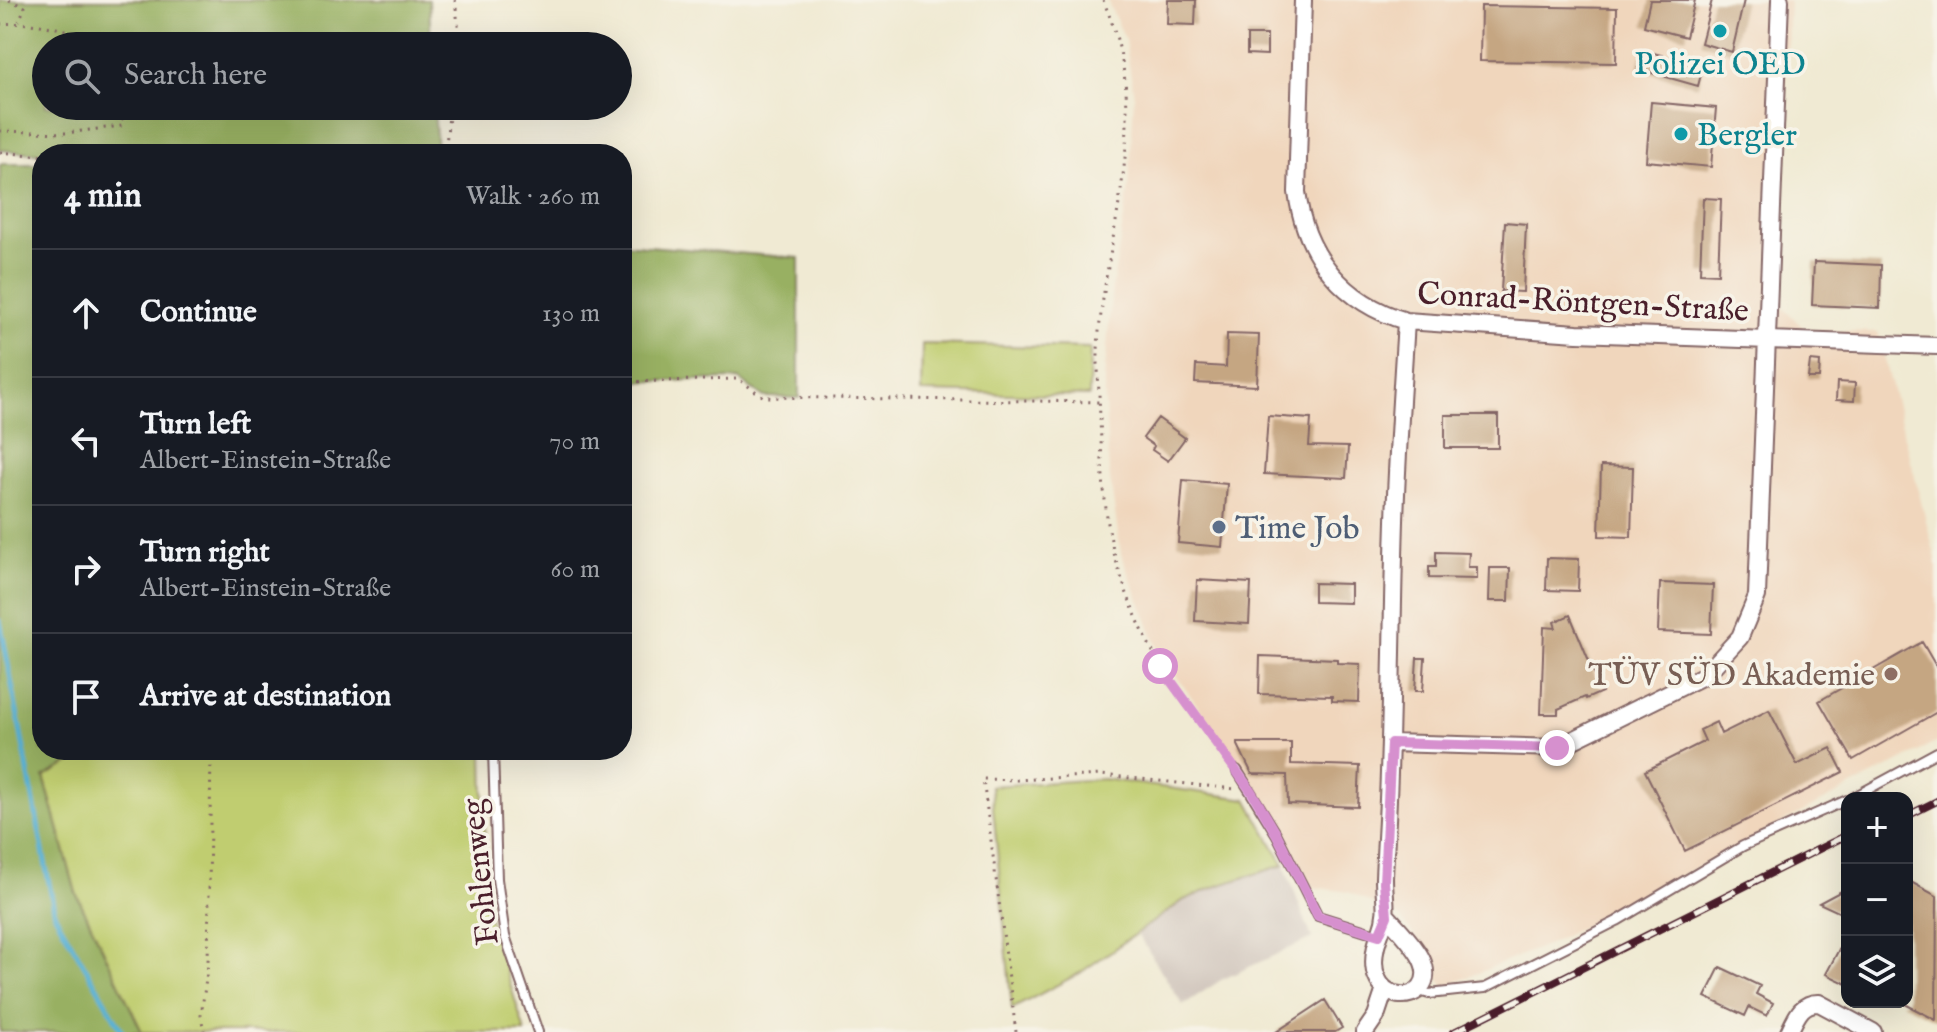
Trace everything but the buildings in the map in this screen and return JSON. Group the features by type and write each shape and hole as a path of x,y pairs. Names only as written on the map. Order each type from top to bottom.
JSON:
{"street":[{"name":"Conrad-Röntgen-Straße","path":"1303,0 1299,213 1309,241 1333,277 1348,292 1385,315 1406,321 1577,333 1937,346"},
{"path":"1391,743 1557,748 1705,675 1740,637 1757,596 1780,0"},
{"path":"1387,916 1418,952 1424,964 1426,974 1418,991 1409,995 1399,995 1385,989 1374,972 1379,935 1387,916 1384,882 1391,743 1395,519 1406,321"},
{"path":"1365,1032 1376,1016 1385,989"},
{"path":"1789,1032 1803,1007 1810,1002 1819,1003 1873,1032"}],"lane":[{"path":"1863,792 1937,752"},
{"name":"Fohlenweg","path":"493,760 497,879 505,936 538,1032"},
{"path":"1237,770 1277,835 1318,916 1379,935"},
{"path":"1418,991 1429,994 1485,988 1617,921 1743,846 1841,803"}],"path":[{"path":"9,0 25,7 19,22"},
{"path":"455,0 459,32"},
{"path":"1103,0 1115,27 1128,92 1123,187 1100,323 1099,402 1103,476 1112,545 1135,614 1160,666 1237,770"},
{"path":"0,24 19,22 70,32"},
{"path":"0,131 66,133 122,126 122,120"},
{"path":"446,144 449,120"},
{"path":"0,152 32,155"},
{"path":"632,382 738,379 764,397 1099,402"},
{"path":"204,1032 201,1016 208,964 211,760"},
{"path":"1016,1032 983,779 1102,775 1251,791"}],"shaded area":[{"path":"1107,0 1789,0 1777,301 1805,330 1878,332 1937,564 1937,742 1553,942 1444,987 1417,938 1398,916 1349,892 1313,887 1252,782 1160,653 1121,554 1109,471 1104,382 1112,289 1129,187 1134,96 1125,39"},
{"path":"1284,865 1312,938 1221,980 1183,1005 1137,933 1184,900"}],"green space":[{"path":"0,0 429,0 430,32 32,32 32,120 435,120 436,144 32,144 32,153 0,150"},
{"path":"0,164 32,164 32,760 75,760 44,777 76,893 142,1032 0,1032"},
{"path":"632,245 799,258 799,398 764,397 738,379 632,382"},
{"path":"922,344 1090,348 1089,396 921,392"},
{"path":"74,760 483,760 486,906 525,1032 142,1032 76,893 44,776"},
{"path":"1104,779 1247,799 1284,865 1184,900 1080,973 1012,1009 991,786"}],"waterway":[{"path":"0,621 55,915 123,1032"}],"railway":[{"path":"1913,813 1937,801"},
{"path":"1454,1032 1841,838"}],"place":[{"name":"Polizei OED","path":"1720,31"},
{"name":"Bergler","path":"1681,134"},
{"name":"Time Job","path":"1219,527"},
{"name":"TÜV SÜD Akademie","path":"1891,674"}],"route":[{"path":"1160,666 1251,791 1318,916 1379,935 1387,916 1384,882 1391,743 1557,748"}]}
